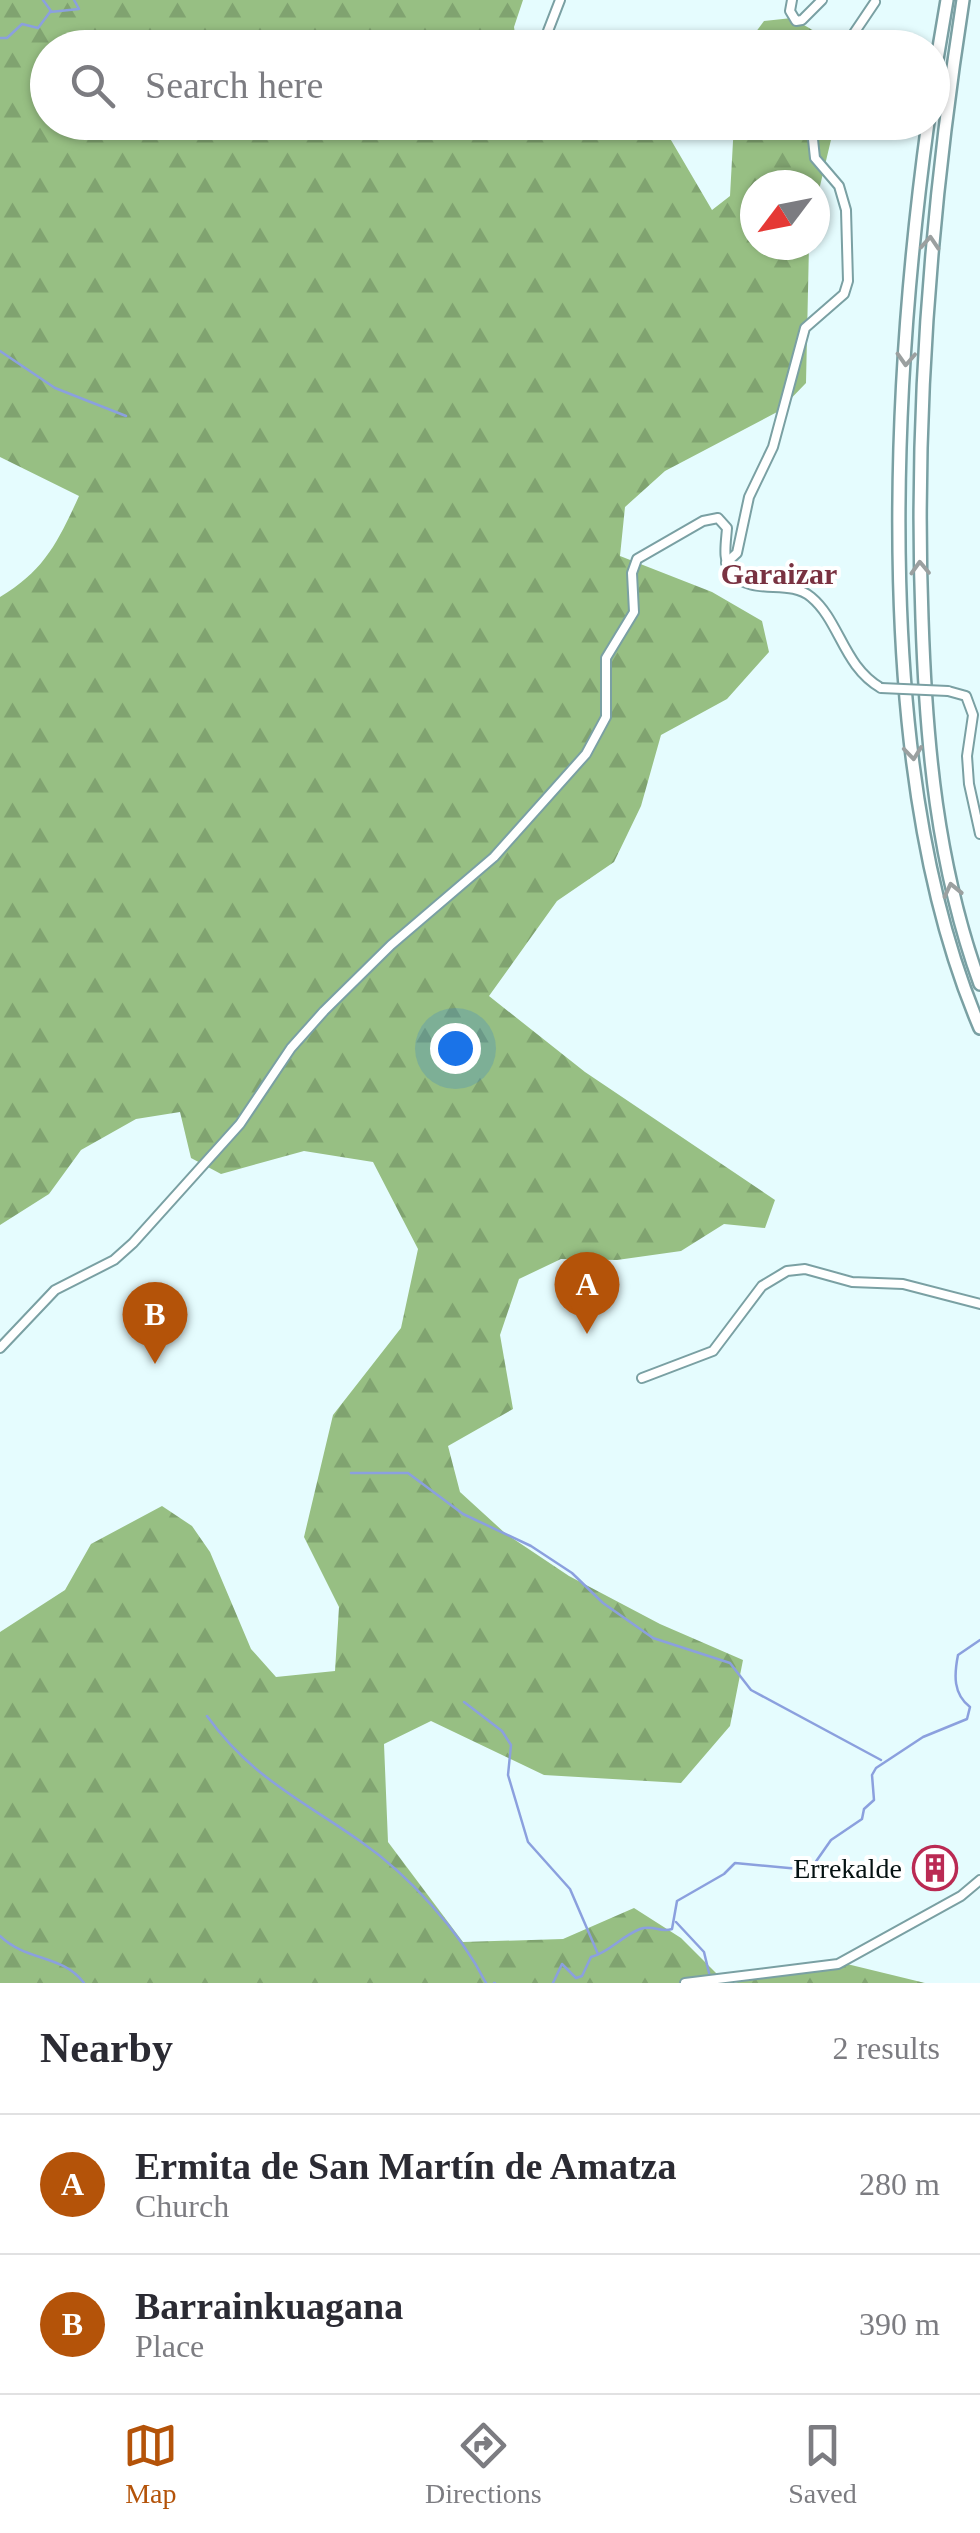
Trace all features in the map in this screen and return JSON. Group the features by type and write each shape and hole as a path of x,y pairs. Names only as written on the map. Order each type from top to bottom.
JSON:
{"highway":[{"path":"942,30 947,0"},
{"path":"950,95 963,0"},
{"path":"926,140 905,372 902,552 906,662 926,857 944,928 980,1028"},
{"path":"944,140 931,235 920,380 919,548 926,715 936,812 953,898 980,984"}],"street":[{"path":"548,30 560,0"},
{"path":"792,0 790,11 796,21 822,0"},
{"path":"855,30 873,1"},
{"path":"726,563 737,553 749,496 773,447 804,328 844,294 848,281 846,210 839,186 816,158 813,140"},
{"path":"0,1348 55,1290 114,1260 133,1244 240,1124 316,1019 391,945 494,858 586,754 606,717 606,658 634,612 632,573 637,559 713,517 727,528 726,563 732,574 750,585 796,589 811,597 847,655 880,688 948,691 966,696 972,707 967,756 980,834"},
{"path":"642,1378 713,1350 762,1286 788,1271 805,1269 852,1282 903,1284 980,1304"},
{"path":"684,1983 838,1964 961,1896 980,1880"}],"green space":[{"path":"0,0 523,0 514,30 30,30 30,140 671,140 712,210 730,196 733,140 831,140 824,170 740,170 740,260 809,260 806,383 779,411 665,471 625,507 620,556 712,592 762,621 769,652 727,699 661,735 641,806 614,862 557,901 489,996 585,1072 775,1200 765,1228 724,1224 681,1251 617,1260 561,1259 519,1279 500,1335 513,1409 448,1446 460,1492 506,1534 569,1576 660,1624 743,1660 730,1726 681,1783 544,1775 431,1721 384,1744 388,1842 463,1942 563,1939 634,1908 681,1938 726,1983 0,1983 0,1632 65,1590 91,1544 162,1506 192,1526 210,1552 251,1649 276,1677 335,1671 339,1607 304,1537 333,1415 401,1328 418,1249 373,1162 304,1151 221,1174 191,1158 180,1112 136,1119 81,1150 49,1194 0,1225 0,597 39,566 79,496 0,457"},
{"path":"792,18 812,30 757,30 764,21"},
{"path":"847,1964 925,1983 734,1983 804,1966"}],"waterway":[{"path":"43,0 51,11"},
{"path":"0,38 7,38 22,24 38,28 50,12 79,9 74,0"},
{"path":"0,351 55,388 126,416"},
{"path":"351,1473 408,1473 463,1514 531,1546 572,1573 603,1603 653,1638 730,1663 751,1690 881,1760"},
{"path":"553,1983 562,1964 576,1978 582,1976 591,1957 633,1932 645,1928 672,1929 677,1901 724,1874 735,1863 810,1870 831,1840 862,1819 864,1809 874,1800 872,1775 876,1768 923,1737 967,1719 970,1707 958,1690 956,1677 958,1655 980,1640"},
{"path":"464,1702 502,1731 511,1745 508,1775 528,1842 570,1889 598,1954"},
{"path":"207,1716 259,1771 360,1841 414,1887 462,1943 486,1983"},
{"path":"676,1922 704,1952 710,1977"},
{"path":"0,1936 21,1950 65,1967 84,1983"}],"place":[{"name":"Ermita de San Martín de Amatza","path":"587,1334"},
{"name":"Barrainkuagana","path":"155,1364"},
{"name":"Errekalde","path":"935,1868"}],"district":[{"name":"Garaizar","path":"779,574"}]}
